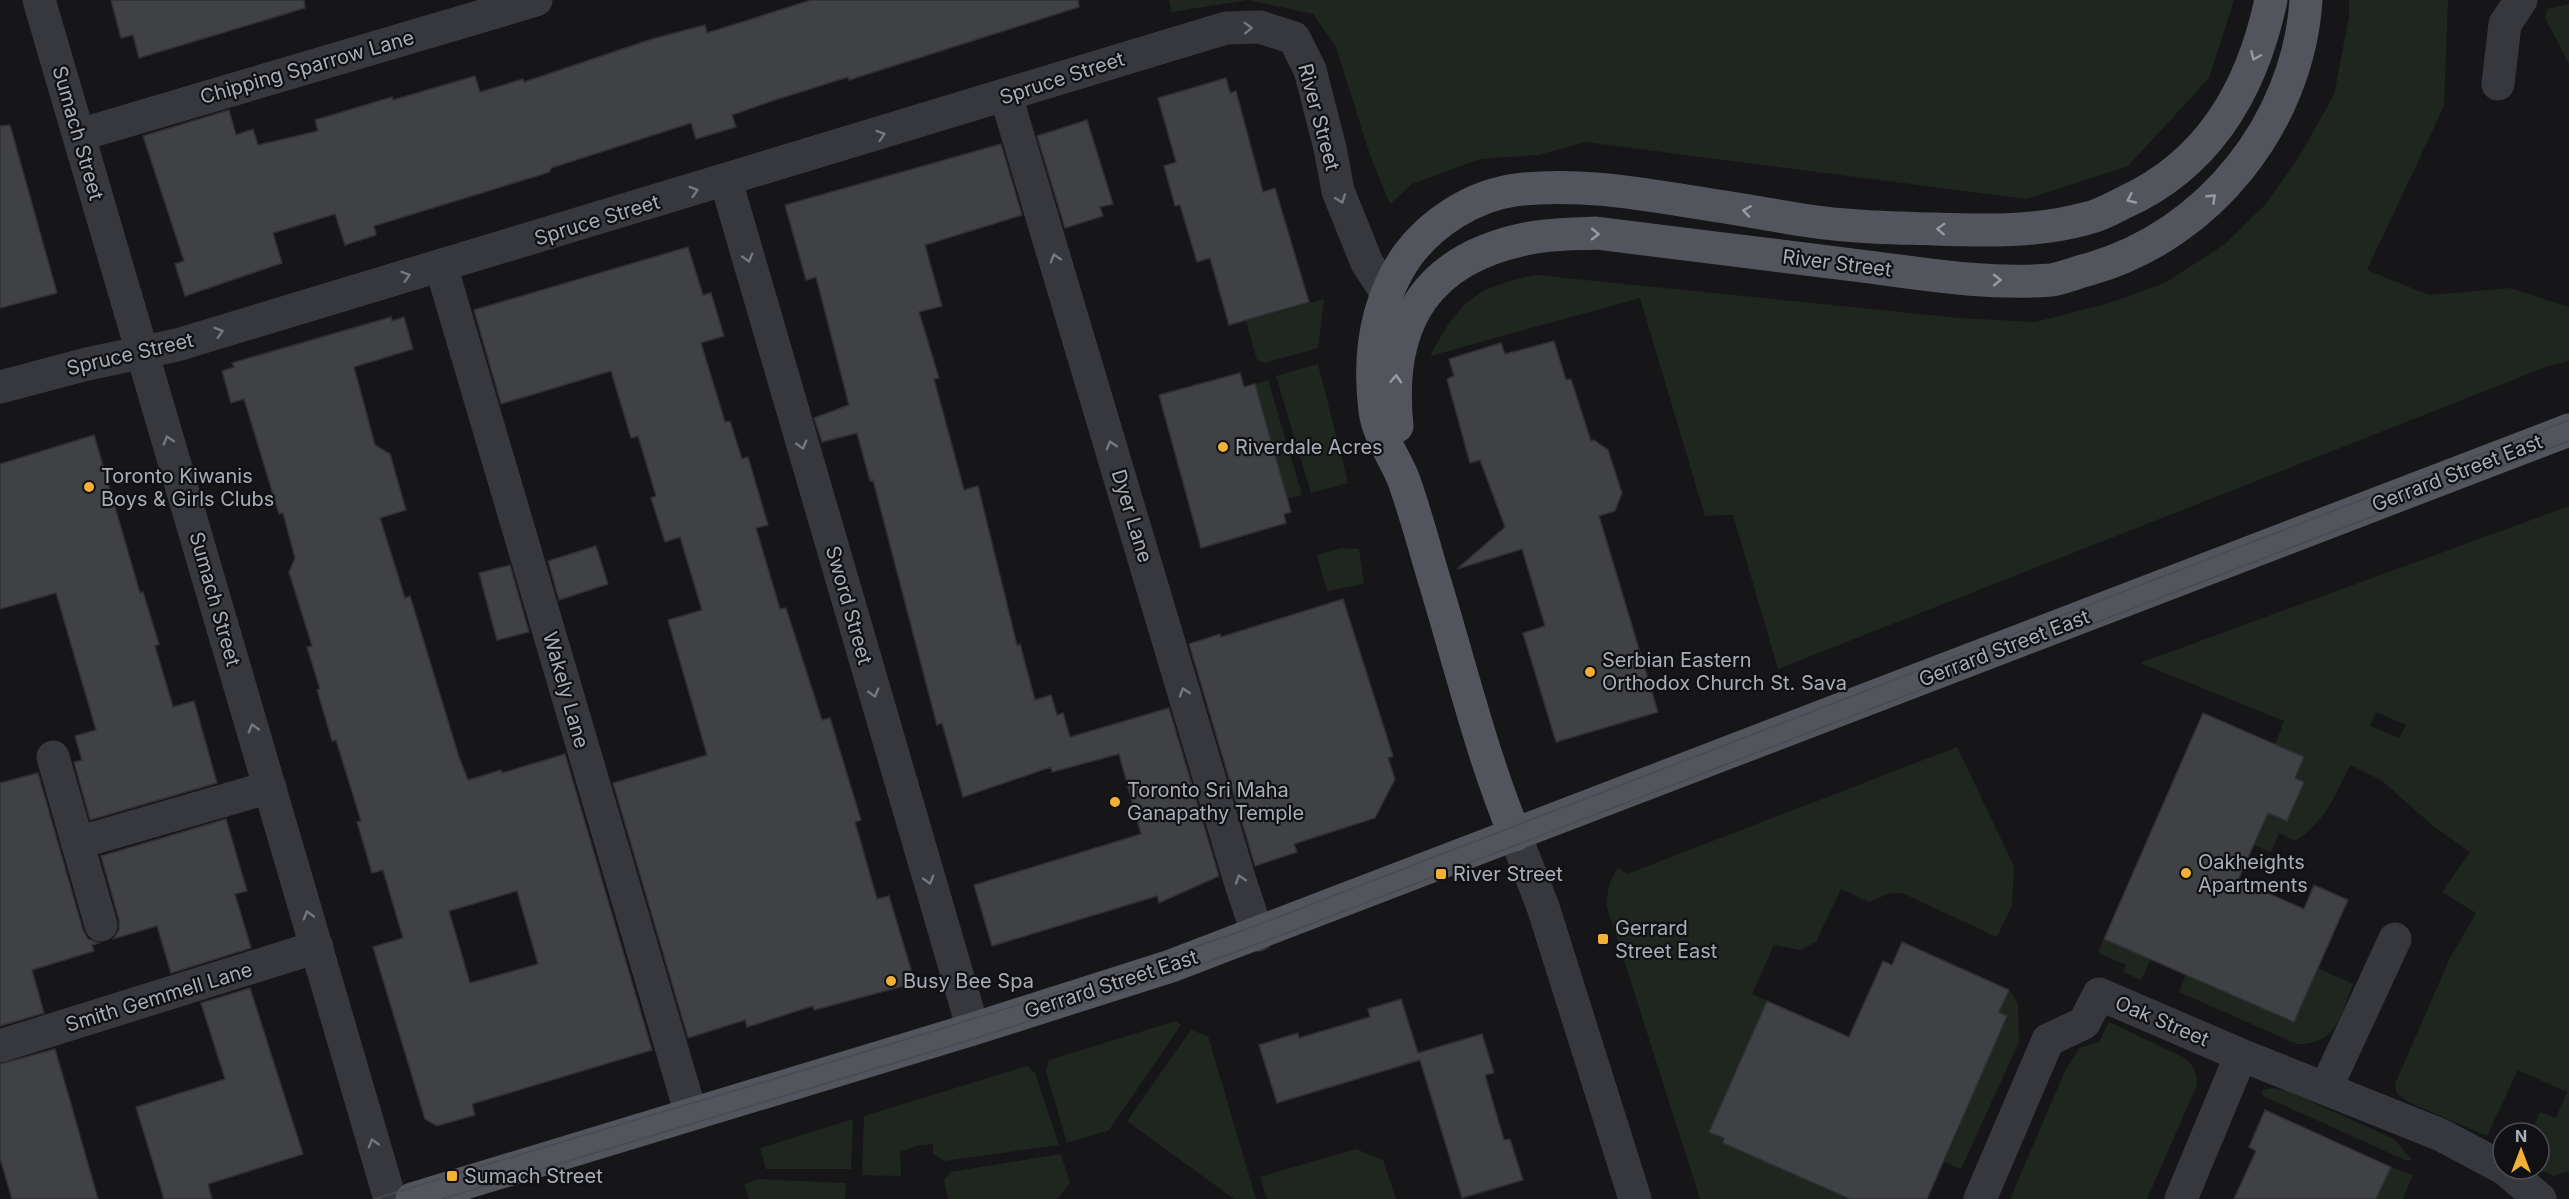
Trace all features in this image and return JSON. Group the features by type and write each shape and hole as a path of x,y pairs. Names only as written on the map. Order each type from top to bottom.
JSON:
{"main road":[{"name":"River Street","path":"1515,834 1496,782 1403,479 1376,417 1372,380 1372,345 1386,292 1414,247 1444,219 1477,200 1514,190 1558,188 1620,192 1844,225 1981,231 2041,227 2092,218 2140,195 2178,171 2208,139 2234,106 2262,39 2271,0"},
{"name":"River Street","path":"1403,479 1395,404 1397,361 1404,332 1415,309 1432,286 1449,269 1475,254 1537,237 1596,233 1977,280 2052,279 2108,264 2144,247 2188,220 2222,188 2251,154 2278,110 2294,69 2306,0"},
{"name":"Gerrard Street East","path":"412,1199 973,1029 1171,966 1258,935 1515,834 2569,430"}],"street":[{"name":"Sumach Street","path":"39,0 390,1199"},
{"name":"Chipping Sparrow Lane","path":"79,135 536,0"},
{"path":"2498,84 2505,24 2521,0"},
{"name":"River Street","path":"1191,38 1226,28 1260,27 1294,38 1310,70 1330,148 1338,191 1367,263 1386,292"},
{"name":"Spruce Street","path":"0,387 177,345 726,181 1191,38"},
{"name":"Dyer Lane","path":"1006,96 1258,935"},
{"name":"Sword Street","path":"726,181 973,1029"},
{"name":"Wakely Lane","path":"441,266 691,1114"},
{"path":"53,757 101,925"},
{"path":"77,843 270,787"},
{"name":"River Street","path":"1515,834 1543,907 1635,1199"},
{"path":"2326,1088 2396,939"},
{"name":"Smith Gemmell Lane","path":"0,1046 317,947"},
{"name":"Oak Street","path":"1980,1199 2048,1040 2084,1023 2099,994 2241,1055"},
{"path":"2181,1199 2241,1055 2441,1135 2491,1161"},
{"path":"2519,1181 2540,1199"}],"shaded area":[{"path":"1169,0 1248,0 1172,12"},
{"path":"1248,0 2234,0 2209,78 2128,166 2027,199 1585,142 1538,155 1480,159 1412,184 1390,204 1370,155 1336,47 1313,14"},
{"path":"2349,0 2448,0 2444,106 2367,270 2429,295 2510,288 2569,307 2569,361 2546,367 1778,669 1733,515 1705,516 1640,298 1430,356 1450,322 1472,299 1499,285 1537,275 1959,318 2035,322 2106,304 2165,283 2225,244 2265,205 2297,160 2334,95 2349,17"},
{"path":"2569,4 2569,64 2545,18 2547,9"},
{"path":"1324,299 1318,348 1265,363 1257,360 1246,321"},
{"path":"1318,364 1348,483 1311,493 1276,376"},
{"path":"1268,380 1302,495 1287,499 1255,384"},
{"path":"2569,506 2569,1171 2554,1176 2551,1175 2551,1121 2536,1121 2540,1112 2556,1118 2567,1092 2518,1070 2494,1121 2491,1121 2487,1136 2410,1103 2397,1094 2395,1084 2450,958 2476,913 2442,892 2470,852 2432,825 2381,780 2350,765 2328,808 2306,833 2295,841 2279,833 2271,852 2254,845 2268,813 2288,821 2304,782 2295,778 2304,757 2275,745 2284,721 2140,663","holes":["2376,712 2406,725 2399,738 2370,726"]},
{"path":"1341,548 1359,549 1364,584 1327,591 1317,555"},
{"path":"1957,747 2014,866 2012,906 1997,937 1902,893 1888,894 1869,902 1841,889 1816,942 1800,950 1774,945 1752,994 1767,1001 1709,1131 1724,1138 1723,1143 1848,1199 1700,1199 1607,907 1607,896 1612,877 1618,868 1627,874"},
{"path":"2104,939 2151,959 2141,980 2123,972 2126,965 2098,953"},
{"path":"2318,968 2353,984 2335,1026 2321,1040 2310,1043 2297,1044 2179,992 2186,974 2294,1022"},
{"path":"2009,990 2018,1004 2019,1042 1961,1169 1944,1162 1960,1126 1950,1122 1975,1089 2007,1016 1999,1012"},
{"path":"1176,1021 1181,1025 1109,1130 1067,1143 1046,1071 1049,1060"},
{"path":"2109,1022 2183,1057 2190,1063 2196,1076 2197,1085 2147,1199 2010,1199 2064,1073 2079,1048 2099,1042"},
{"path":"1191,1030 1208,1036 1256,1199 1234,1199 1127,1121"},
{"path":"1027,1066 1035,1073 1059,1145 944,1161 933,1154 933,1144 916,1146 900,1152 901,1176 862,1175 864,1116"},
{"path":"2274,1088 2290,1092 2394,1139 2412,1160 2405,1160 2263,1096 2262,1090"},
{"path":"853,1119 851,1169 766,1169 760,1148"},
{"path":"1356,1149 1383,1160 1396,1199 1267,1199 1260,1177"},
{"path":"1061,1154 1070,1183 1057,1199 948,1199 944,1180 950,1172"},
{"path":"2391,1167 2413,1175 2403,1199 2377,1199"},
{"path":"758,1179 846,1183 845,1199 749,1199 744,1185"}],"building":[{"path":"111,0 304,0 305,8 139,58 133,35 121,38"},
{"path":"811,0 1078,0 1079,7 849,80 848,77 772,101 732,115 736,127 696,139 691,123 551,168 550,172 374,226 376,235 345,245 335,214 273,233 282,263 185,296 175,264 184,261 143,136 229,110 236,135 253,129 258,145 318,131 315,120 392,97 393,100 475,76 480,92 523,79 524,82 652,39 705,25 707,33"},
{"path":"1226,78 1230,93 1236,91 1263,192 1275,188 1309,302 1229,325 1210,258 1197,262 1180,205 1175,206 1164,166 1176,162 1158,98"},
{"path":"1087,120 1113,204 1100,207 1103,216 1065,228 1037,136"},
{"path":"10,125 57,293 0,308 0,126"},
{"path":"1001,144 1022,215 925,245 942,306 919,312 939,378 934,379 964,490 978,486 1017,645 1020,644 1035,700 1051,695 1057,715 1063,713 1070,737 1169,708 1219,876 1159,903 1157,896 992,946 974,885 1141,834 1119,754 1052,772 1051,767 963,797 942,723 937,725 873,480 870,481 857,433 822,442 814,418 849,405 816,277 806,280 785,205"},
{"path":"688,247 703,295 711,293 724,336 701,343 725,422 730,421 742,459 748,457 768,525 756,528 780,609 786,608 822,720 830,718 861,820 855,822 877,899 889,896 915,983 814,1010 813,1006 747,1027 745,1020 688,1038 613,783 707,755 668,620 702,610 680,537 665,542 651,498 656,496 638,436 631,438 611,371 501,404 474,310"},
{"path":"391,317 392,321 404,317 413,349 354,367 375,445 390,454 406,510 380,518 405,598 410,596 468,780 501,770 502,773 565,754 652,1050 472,1104 475,1115 437,1126 425,1119 373,947 403,938 383,870 372,873 357,822 361,821 336,740 332,741 317,690 320,689 307,647 312,646 289,572 295,558 283,513 279,514 244,399 231,403 222,371 234,367 232,363","holes":["517,891 538,964 470,983 449,911"]},
{"path":"1554,341 1566,380 1571,379 1591,441 1594,440 1608,450 1622,493 1615,511 1599,516 1658,712 1556,742 1523,633 1545,626 1522,549 1457,569 1505,527 1480,460 1470,463 1447,379 1454,376 1449,359 1501,343 1505,354"},
{"name":"Riverdale Acres","path":"1240,373 1244,387 1255,384 1291,512 1284,514 1286,523 1201,548 1159,395"},
{"path":"94,435 140,593 143,592 159,644 155,646 173,707 194,701 217,783 90,820 74,762 82,760 75,736 96,730 56,593 0,609 0,464"},
{"path":"596,546 608,584 559,600 548,561"},
{"path":"510,565 529,632 497,640 479,573"},
{"path":"1343,599 1393,756 1388,758 1395,779 1375,818 1294,844 1297,852 1255,866 1189,644 1220,634 1221,637"},
{"name":"Oakheights Apartments","path":"2203,713 2304,757 2295,778 2304,782 2287,821 2268,813 2238,880 2304,909 2314,885 2348,900 2294,1022 2104,939"},
{"path":"38,773 83,930 88,939 99,943 92,945 94,951 32,970 44,1013 0,1026 0,783"},
{"path":"226,819 247,891 235,894 251,948 171,973 157,926 113,939 119,930 119,920 101,856"},
{"path":"1902,942 2009,990 1999,1012 2007,1016 1927,1199 1850,1199 1723,1143 1724,1138 1709,1132 1767,1001 1849,1037 1883,961 1892,965"},
{"path":"250,988 303,1154 208,1184 212,1199 164,1199 136,1107 225,1079 201,1003"},
{"path":"1401,999 1418,1053 1482,1034 1494,1073 1485,1075 1504,1140 1510,1139 1523,1180 1462,1198 1420,1060 1277,1103 1259,1045 1298,1033 1299,1038 1370,1017 1368,1009"},
{"path":"55,1049 98,1199 12,1199 0,1158 0,1064"},
{"path":"2265,1110 2391,1167 2376,1199 2234,1199 2256,1151 2249,1147"}],"tram line":[{"path":"375,1199 1037,999 1255,926 2569,420"},
{"path":"442,1199 970,1040 1153,982 1287,933 2569,441"}],"place":[{"name":"Riverdale Acres","path":"1223,447"},
{"name":"Toronto Kiwanis Boys & Girls Clubs","path":"89,487"},
{"name":"Serbian Eastern Orthodox Church St. Sava","path":"1590,672"},
{"name":"Toronto Sri Maha Ganapathy Temple","path":"1115,802"},
{"name":"Oakheights Apartments","path":"2186,873"},
{"name":"River Street","path":"1441,874"},
{"name":"Gerrard Street East","path":"1603,939"},
{"name":"Busy Bee Spa","path":"891,981"},
{"name":"Sumach Street","path":"452,1176"}]}
